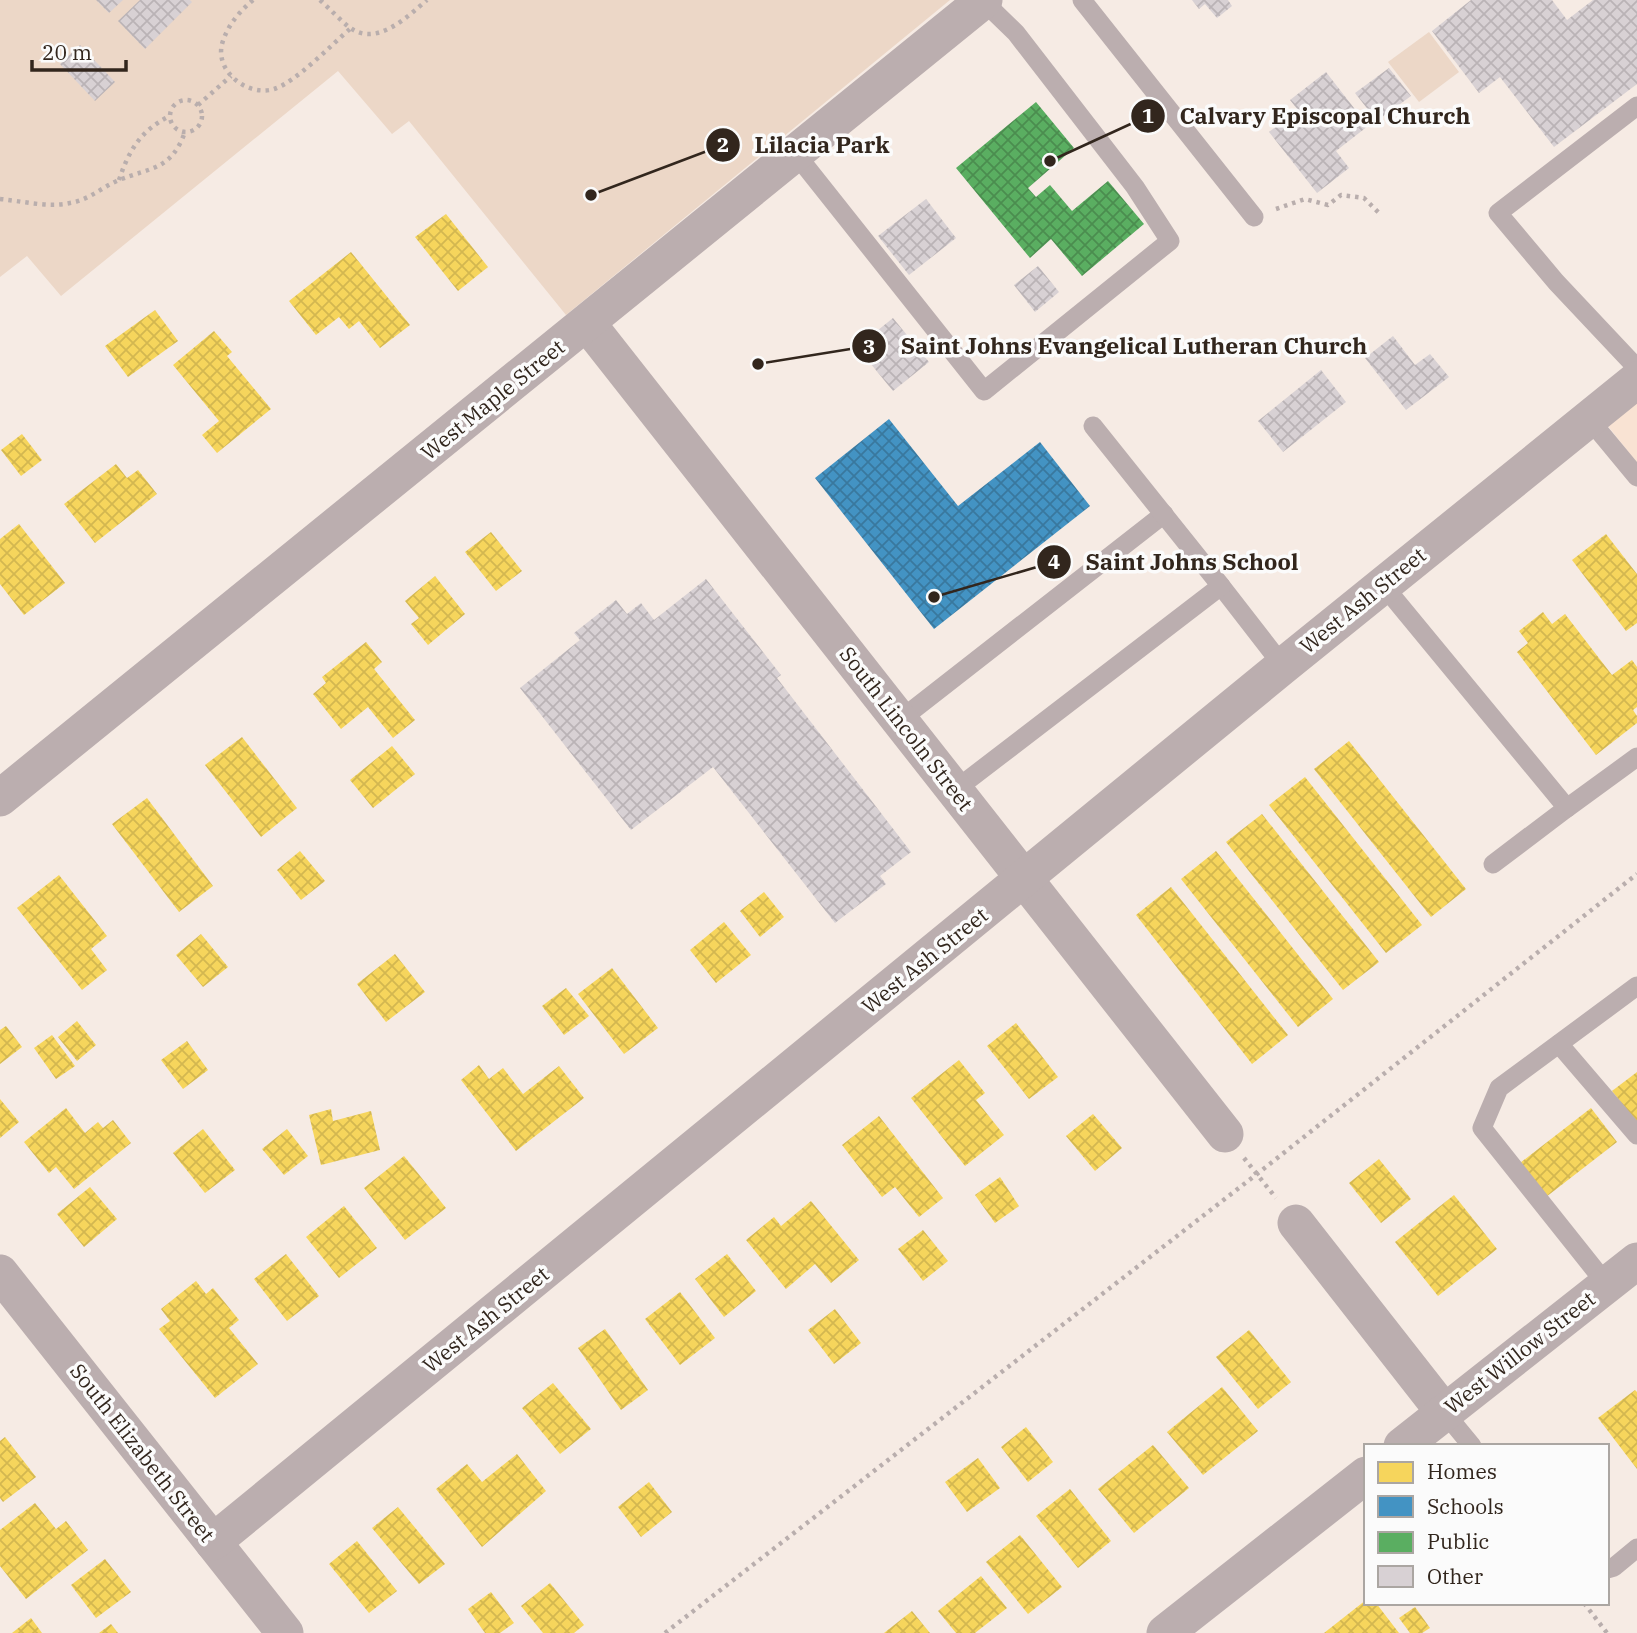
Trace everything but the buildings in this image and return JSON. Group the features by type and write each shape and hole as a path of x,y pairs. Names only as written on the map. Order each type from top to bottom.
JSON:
{"street":[{"name":"West Maple Street","path":"0,798 983,1"},
{"name":"South Lincoln Street","path":"587,323 1225,1134"},
{"name":"West Ash Street","path":"213,1542 1283,666 1637,380"},
{"path":"1296,1223 1444,1412"},
{"name":"West Willow Street","path":"1404,1444 1637,1261"},
{"name":"South Elizabeth Street","path":"0,1273 285,1633"},
{"path":"1165,1633 1364,1477"}],"lane":[{"path":"1082,0 1254,217"},
{"path":"795,153 984,391 1170,241 1135,187 1016,33 983,1"},
{"path":"1637,106 1497,213 1556,282 1637,368"},
{"path":"1589,419 1637,477"},
{"path":"1093,426 1283,666"},
{"path":"900,720 1164,514"},
{"path":"1383,585 1567,808"},
{"path":"955,790 1221,586"},
{"path":"1493,864 1637,757"},
{"path":"1607,1285 1482,1128 1499,1088 1637,986"},
{"path":"1559,1044 1637,1135"},
{"path":"1444,1412 1470,1444"},
{"path":"1609,1568 1637,1548"}],"path":[{"path":"253,0 240,12 227,31 221,59 231,76 242,85 261,92 276,88 295,76 351,29"},
{"path":"320,0 351,29 362,34 387,30 427,0"},
{"path":"198,105 231,76"},
{"path":"119,180 126,157 141,135 155,123 170,116 176,104 182,101 193,102 202,113 199,125 193,131 185,132 176,129 170,116"},
{"path":"0,199 69,204 91,196 119,180 155,169 169,160 180,147 185,132"},
{"path":"1254,217 1305,199 1328,205 1341,195 1364,198 1381,215"},
{"path":"665,1633 1257,1174 1637,874"},
{"path":"1225,1134 1296,1223"},
{"path":"1586,1605 1608,1633"}],"shaded area":[{"path":"0,0 950,0 566,315 409,121 392,134 338,71 61,296 27,256 0,277"},
{"path":"1429,32 1459,72 1419,102 1388,62"},
{"path":"1637,396 1637,463 1605,422"}],"place":[{"name":"Calvary Episcopal Church","path":"1050,161"},
{"name":"Lilacia Park","path":"591,195"},
{"name":"Saint Johns Evangelical Lutheran Church","path":"758,364"},
{"name":"Saint Johns School","path":"934,597"}]}
